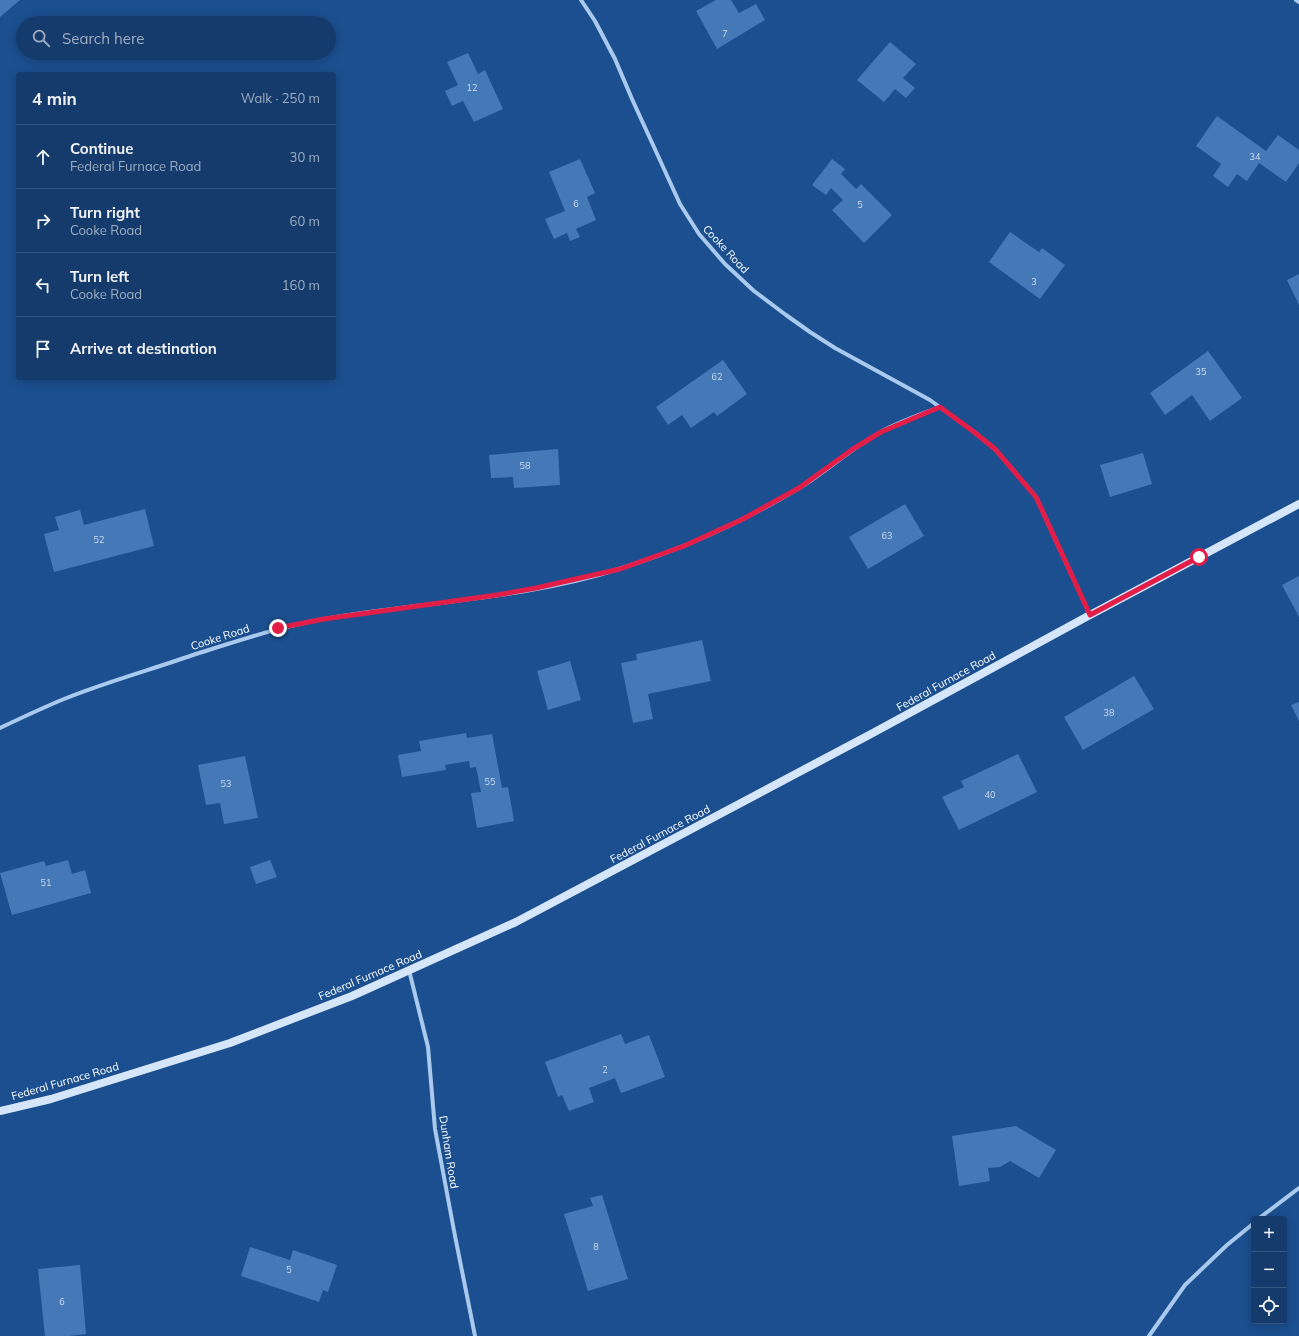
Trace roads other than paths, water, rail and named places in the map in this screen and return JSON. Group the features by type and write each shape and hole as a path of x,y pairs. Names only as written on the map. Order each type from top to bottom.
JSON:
{"main road":[{"name":"Federal Furnace Road","path":"0,1111 50,1099 230,1043 352,996 516,922 864,738 1090,615 1299,504"}],"street":[{"name":"Cooke Road","path":"581,0 595,21 615,59 680,204 699,234 725,264 754,291 810,332 940,407 995,449 1036,497 1090,615"},
{"name":"Cooke Road","path":"0,728 64,699 106,683 278,628 324,619 497,595 536,588 599,574 652,558 714,533 771,504 799,488 853,449 881,432 940,407"},
{"name":"Dunham Road","path":"409,970 428,1047 435,1129 475,1336"},
{"path":"1262,1216 1299,1188"},
{"path":"1149,1336 1185,1285 1227,1245 1251,1225"}]}
